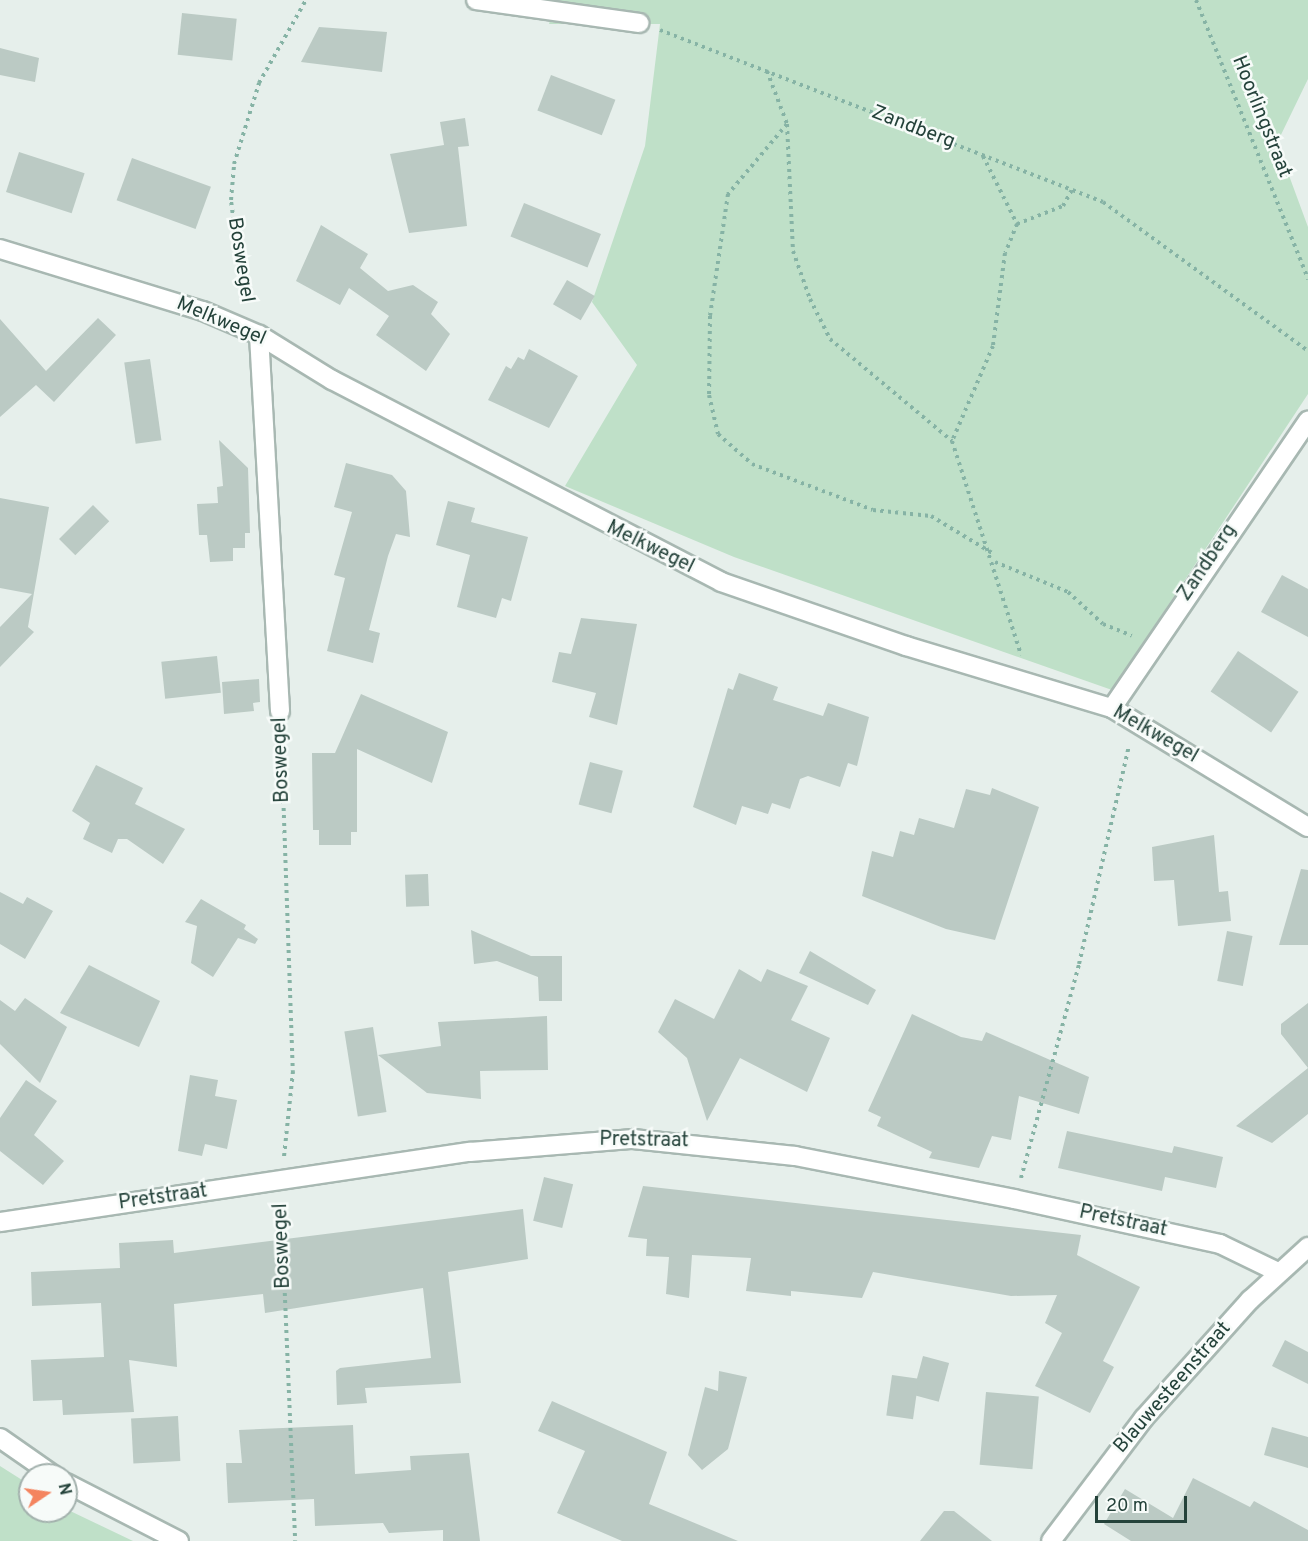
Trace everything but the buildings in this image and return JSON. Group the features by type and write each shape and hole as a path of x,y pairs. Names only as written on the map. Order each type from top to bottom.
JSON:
{"street":[{"path":"476,0 639,23"},
{"name":"Melkwegel","path":"0,249 203,311 260,335 342,386 721,582 1034,686 1112,708 1308,827"},
{"name":"Boswegel","path":"260,335 280,711"},
{"name":"Zandberg","path":"1112,708 1308,421"},
{"name":"Pretstraat","path":"0,1222 470,1152 633,1139 795,1156 1014,1198 1220,1244 1278,1272"},
{"name":"Blauwesteenstraat","path":"1051,1541 1144,1418 1278,1272 1308,1247"},
{"path":"0,1438 36,1463"},
{"path":"78,1489 179,1541"}],"path":[{"name":"Boswegel","path":"260,335 243,298 231,200 234,164 259,83 306,0"},
{"name":"Hoorlingstraat","path":"1196,0 1308,279"},
{"name":"Zandberg","path":"639,23 1103,202 1308,351"},
{"path":"767,71 787,124 794,250 830,339 952,441 992,553 1009,626 1034,686"},
{"path":"787,124 728,195 710,316 709,395 718,434 752,464 873,510 931,516 992,553"},
{"path":"983,155 1017,224"},
{"path":"952,441 993,346 1005,253 1017,224 1063,206 1072,190"},
{"path":"994,561 1068,592 1103,624 1153,646"},
{"name":"Boswegel","path":"280,711 293,1071 282,1181 295,1541"},
{"path":"1014,1198 1079,964 1135,721"}],"green space":[{"path":"556,0 1308,0 1308,79 1277,143 1308,227 1308,394 1112,690 734,557 565,486 637,365 592,302 645,146 660,24 549,24"},
{"path":"0,1466 18,1477 18,1523 78,1523 78,1515 133,1541 0,1541"}]}
